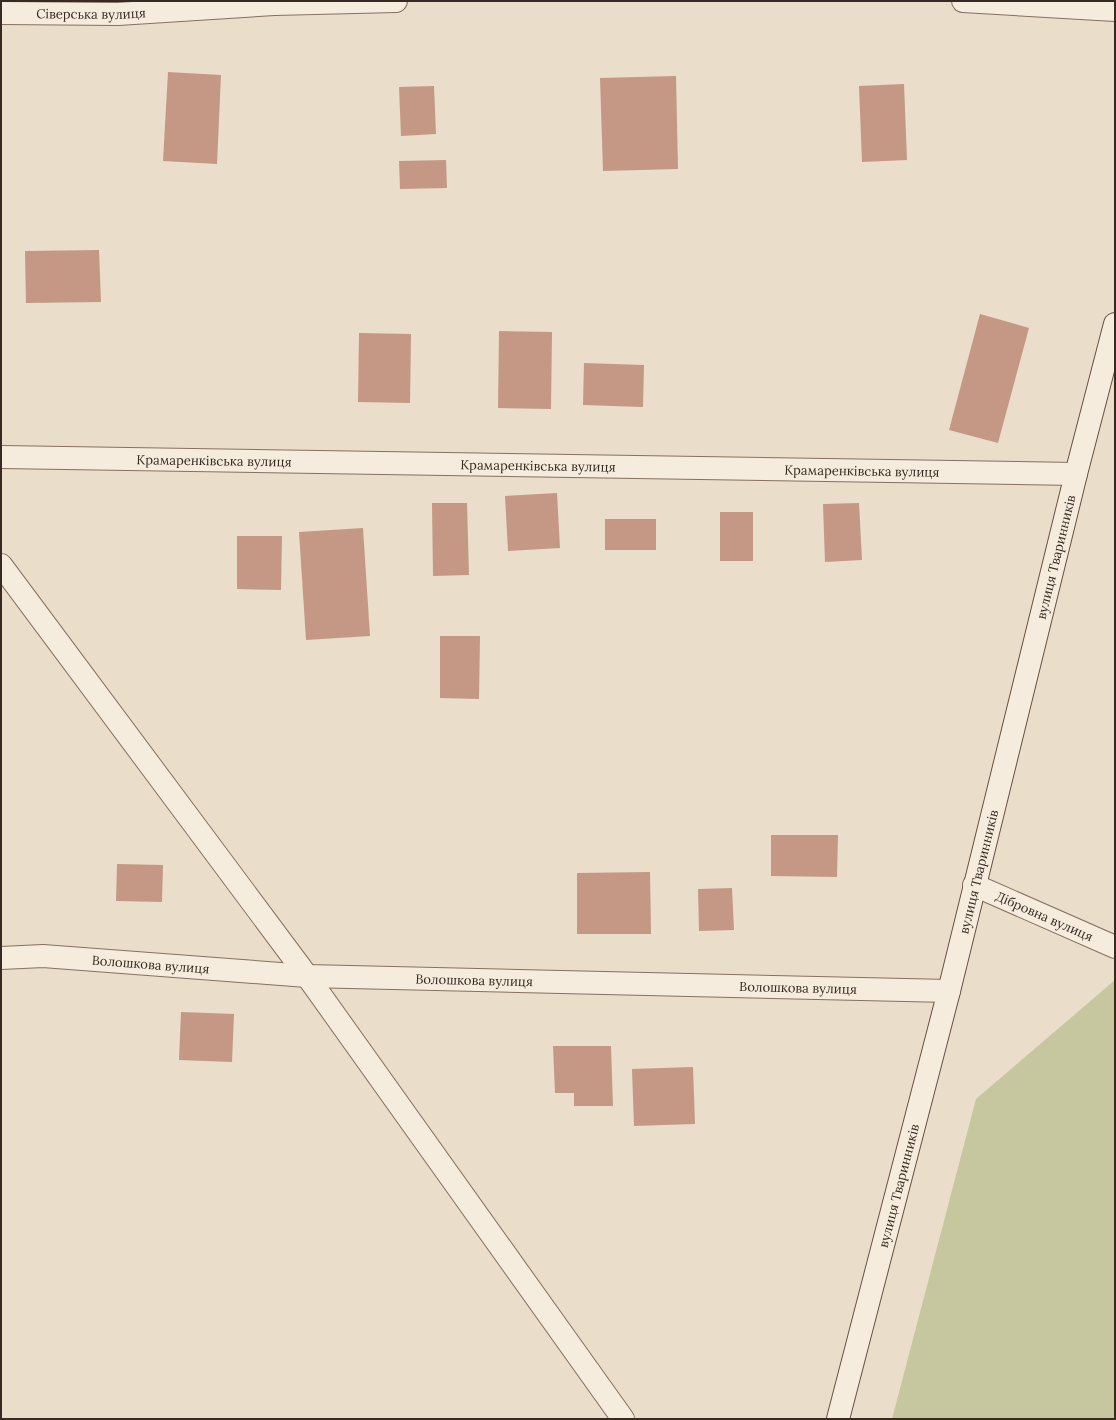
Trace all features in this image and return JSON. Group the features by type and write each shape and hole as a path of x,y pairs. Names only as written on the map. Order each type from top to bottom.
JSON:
{"street":[{"name":"Сіверська вулиця","path":"1,13 118,14 274,4 396,1"},
{"path":"963,1 1115,10"},
{"name":"вулиця Тваринників","path":"838,1419 949,991 974,884 1076,474 1110,374 1115,324"},
{"name":"Крамаренківська вулиця","path":"1,457 1076,474"},
{"path":"1,565 307,976 624,1419"},
{"name":"Дібровна вулиця","path":"974,884 1115,947"},
{"name":"Волошкова вулиця","path":"1,958 43,956 307,976 949,991"}],"green space":[{"path":"1115,980 1115,1419 892,1419 976,1099"}],"building":[{"path":"168,72 221,75 217,164 163,161"},
{"path":"676,76 678,169 603,171 600,78"},
{"path":"904,84 907,160 862,162 859,86"},
{"path":"434,86 436,134 401,136 399,87"},
{"path":"446,160 447,188 400,189 399,161"},
{"path":"99,250 101,302 26,303 25,251"},
{"path":"980,314 1029,328 998,443 949,430"},
{"path":"499,331 552,332 551,409 498,408"},
{"path":"359,333 411,334 410,403 358,402"},
{"path":"584,363 644,365 643,407 583,405"},
{"path":"557,493 560,548 508,551 505,496"},
{"path":"432,503 467,503 469,575 433,576"},
{"path":"859,503 862,560 825,562 823,504"},
{"path":"720,512 753,512 753,561 720,561"},
{"path":"605,519 656,519 656,550 605,550"},
{"path":"363,528 370,636 306,640 299,532"},
{"path":"237,536 282,536 281,590 237,589"},
{"path":"440,636 480,636 479,699 440,698"},
{"path":"771,835 838,835 837,877 771,876"},
{"path":"117,864 163,865 162,902 116,901"},
{"path":"650,872 651,934 577,934 577,873"},
{"path":"732,888 734,930 699,931 698,889"},
{"path":"181,1012 234,1014 232,1062 179,1060"},
{"path":"553,1046 611,1046 613,1106 574,1106 574,1093 555,1093"},
{"path":"693,1067 695,1124 634,1126 632,1069"}]}
